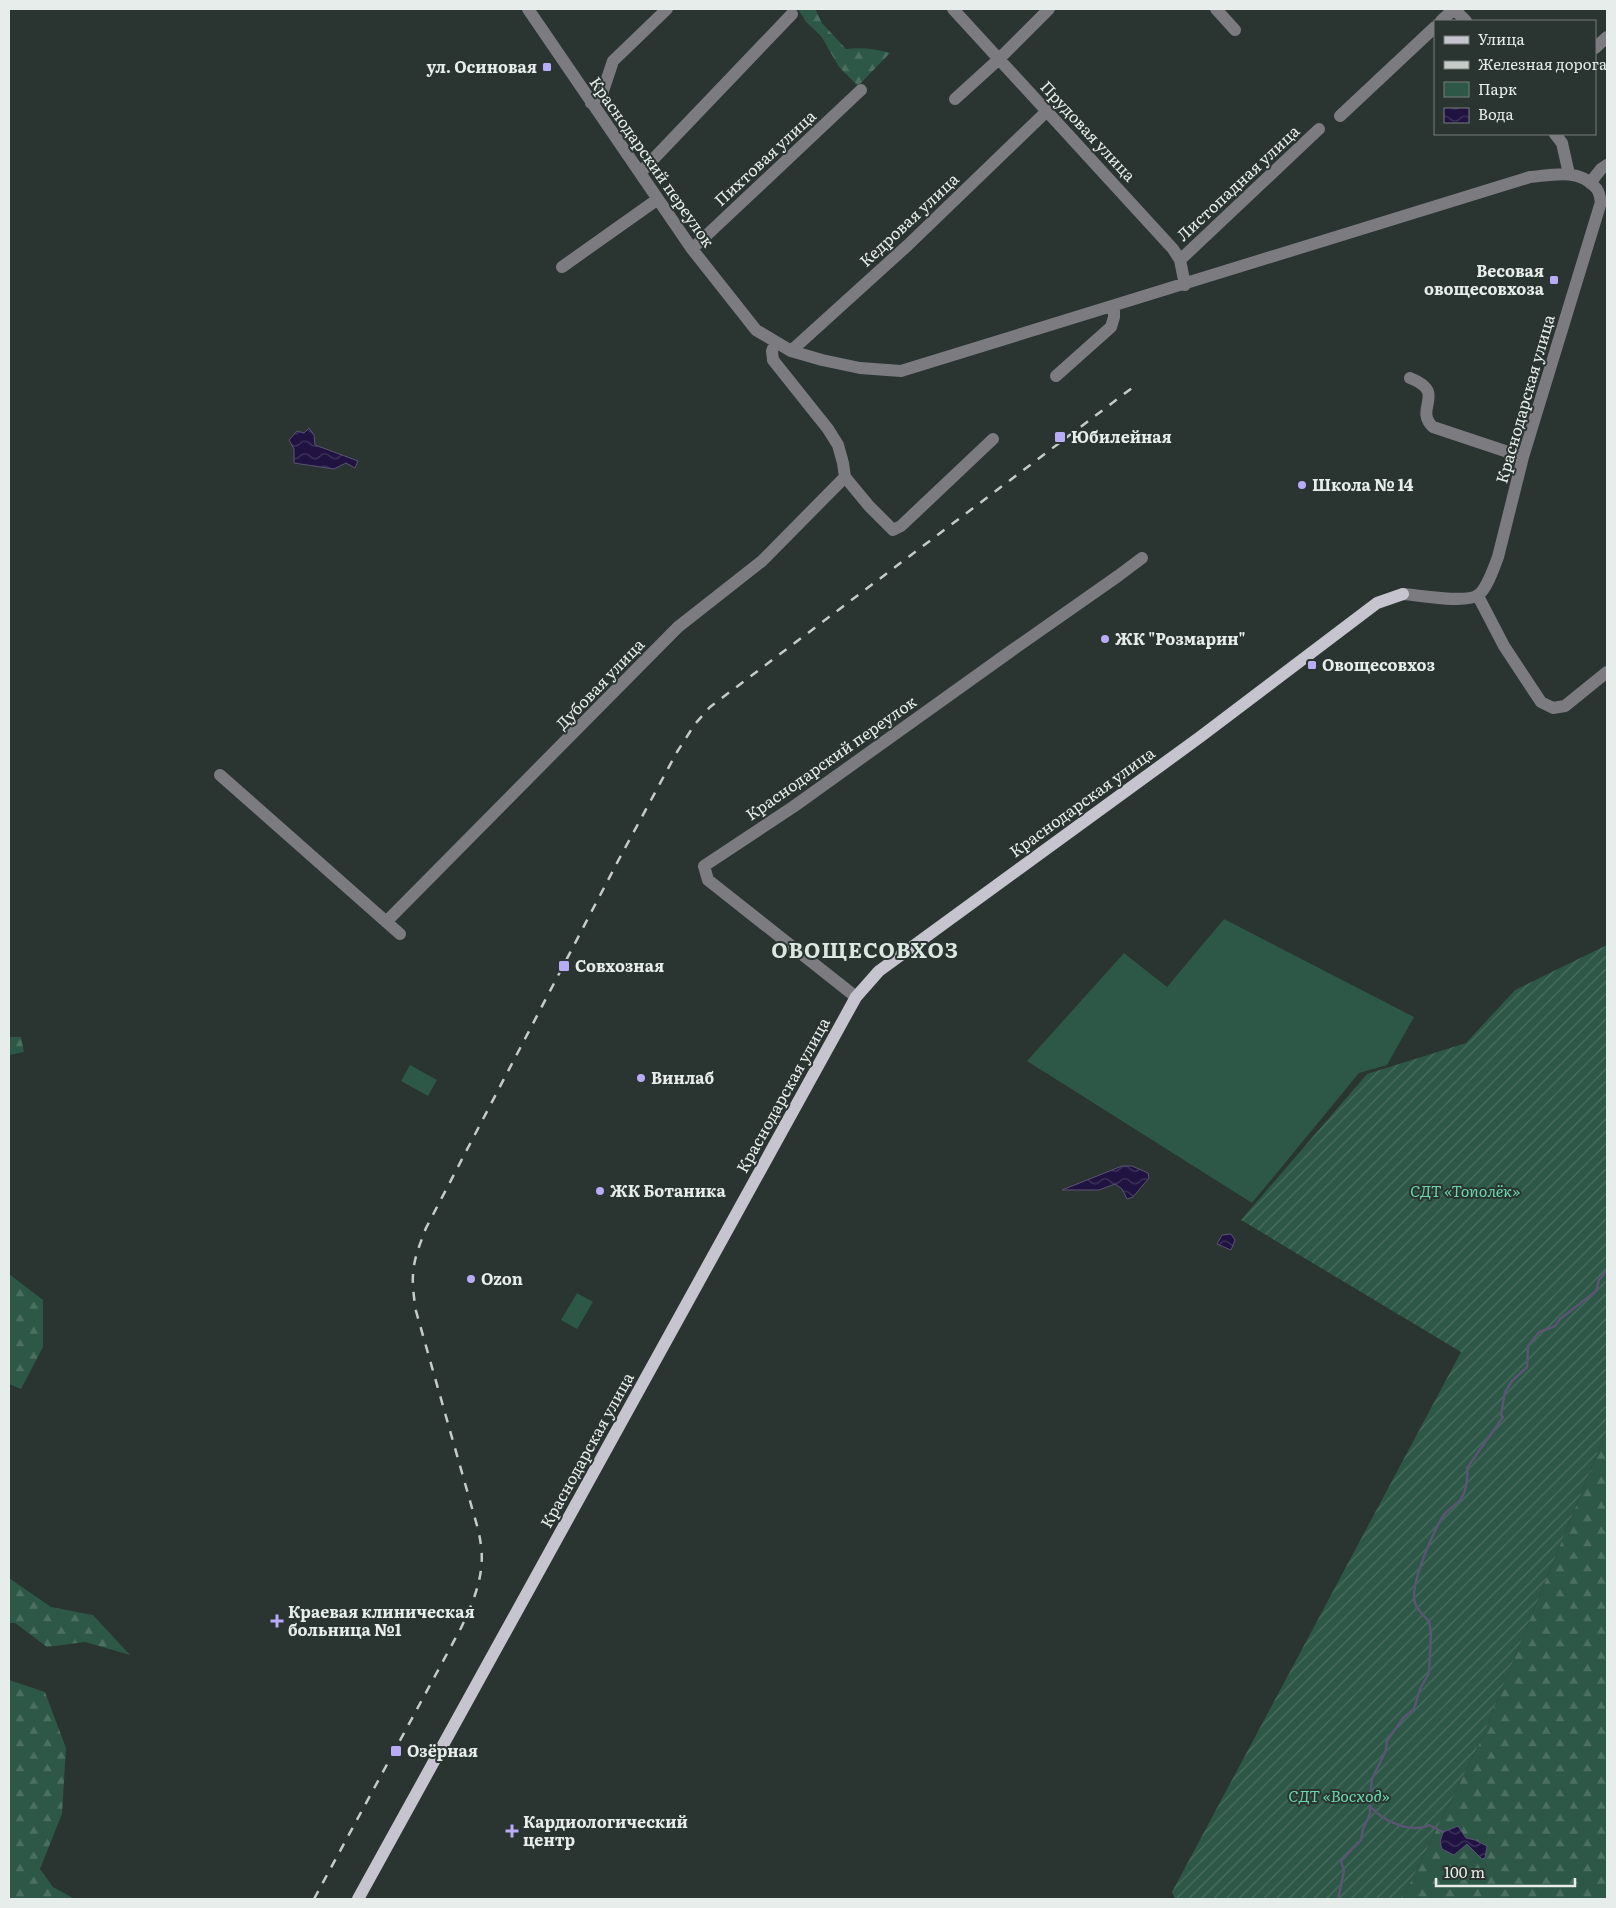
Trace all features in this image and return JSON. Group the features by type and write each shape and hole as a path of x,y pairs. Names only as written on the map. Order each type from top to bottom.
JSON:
{"main road":[{"name":"Краснодарская улица","path":"358,1899 856,996 879,971 1200,737 1377,603 1403,594"}],"street":[{"name":"Краснодарский переулок","path":"528,9 692,249 756,330 791,351 860,368 901,371 1185,285 1530,177 1570,174"},
{"path":"591,103 602,94 613,61 667,9"},
{"name":"Прудовая улица","path":"953,9 1173,249 1180,260 1185,285"},
{"path":"955,99 999,59 1049,9"},
{"path":"1216,9 1235,30"},
{"path":"1444,20 1461,13"},
{"path":"640,173 792,14"},
{"path":"1340,116 1434,28"},
{"path":"1596,47 1607,36"},
{"name":"Пихтовая улица","path":"692,249 861,90"},
{"name":"Кедровая улица","path":"791,351 908,245 1047,110"},
{"name":"Листопадная улица","path":"1180,260 1319,129"},
{"path":"1556,135 1562,143 1570,174 1582,177 1590,183 1601,169 1607,165"},
{"name":"Краснодарская улица","path":"1403,594 1462,600 1478,596 1498,557 1523,457 1601,202 1596,188 1590,183"},
{"path":"562,267 658,199"},
{"path":"1056,376 1111,328 1114,318 1114,306"},
{"path":"775,343 772,351 773,360 828,429 838,446 845,477 869,506 893,530 901,526 993,439"},
{"path":"1410,378 1426,386 1428,390 1426,417 1433,427 1523,457"},
{"name":"Дубовая улица","path":"386,922 678,627 762,561 845,477"},
{"name":"Краснодарский переулок","path":"856,996 708,880 704,866 793,808 1142,558"},
{"path":"1478,596 1504,646 1540,702 1553,708 1565,706 1607,672"},
{"path":"220,775 400,934"}],"green space":[{"path":"798,9 815,9 822,23 846,49 858,48 890,53 858,86 839,67 821,36 806,22"},
{"path":"1224,919 1414,1017 1387,1065 1359,1073 1252,1203 1027,1061 1124,953 1167,987"},
{"path":"1607,945 1607,1429 1482,1738 1402,1899 1175,1899 1172,1892 1461,1352 1241,1220 1367,1074 1466,1043 1515,990"},
{"path":"9,1037 21,1037 24,1052 9,1055"},
{"path":"410,1065 437,1080 428,1096 401,1081"},
{"path":"9,1274 43,1300 43,1347 21,1389 9,1384"},
{"path":"577,1293 593,1302 577,1329 561,1320"},
{"path":"1607,1429 1607,1899 1402,1899 1482,1738"},
{"path":"9,1578 51,1607 93,1615 130,1655 85,1642 47,1647 15,1623 9,1623"},
{"path":"9,1680 45,1692 66,1748 62,1814 40,1869 53,1887 75,1899 9,1899"}],"water":[{"path":"309,428 314,435 315,445 358,461 355,468 346,463 334,469 294,463 294,449 289,440 297,431 304,433"},
{"path":"1122,1166 1132,1166 1148,1173 1149,1178 1133,1197 1127,1199 1122,1189 1115,1184 1099,1190 1062,1190"},
{"path":"1231,1234 1235,1240 1231,1250 1217,1244 1222,1235"},
{"path":"1458,1826 1466,1838 1487,1846 1485,1858 1482,1859 1467,1844 1454,1855 1442,1849 1440,1842 1443,1832"}],"waterway":[{"path":"1338,1899 1344,1871 1341,1861 1361,1840 1363,1829 1370,1814 1372,1779 1386,1750 1387,1741 1403,1718 1414,1709 1420,1689 1429,1673 1431,1633 1429,1621 1417,1608 1414,1595 1415,1584 1428,1546 1443,1516 1460,1500 1467,1482 1467,1468 1503,1417 1501,1415 1505,1392 1512,1381 1527,1367 1528,1346 1539,1332 1555,1326 1560,1319 1596,1291 1599,1280 1607,1270"},
{"path":"1371,1807 1383,1817 1398,1825 1414,1828 1429,1825 1443,1832"}],"railway":[{"path":"314,1899 461,1628 474,1599 480,1578 481,1542 416,1311 413,1287 415,1260 426,1228 677,752 695,724 710,707 1132,388"}],"place":[{"name":"ул. Осиновая","path":"547,67"},
{"name":"Весовая овощесовхоза","path":"1554,280"},
{"name":"Юбилейная","path":"1060,437"},
{"name":"Школа № 14","path":"1302,485"},
{"name":"ЖК \"Розмарин\"","path":"1105,639"},
{"name":"Овощесовхоз","path":"1312,665"},
{"name":"Совхозная","path":"564,966"},
{"name":"Винлаб","path":"641,1078"},
{"name":"ЖК Ботаника","path":"600,1191"},
{"name":"Ozon","path":"471,1279"},
{"name":"Краевая клиническая больница №1","path":"277,1621"},
{"name":"Озёрная","path":"396,1751"},
{"name":"Кардиологический центр","path":"512,1831"}],"district":[{"name":"ОВОЩЕСОВХОЗ","path":"865,951"}],"park label":[{"name":"СДТ «Тополёк»","path":"1465,1191"},
{"name":"СДТ «Восход»","path":"1339,1796"}]}
